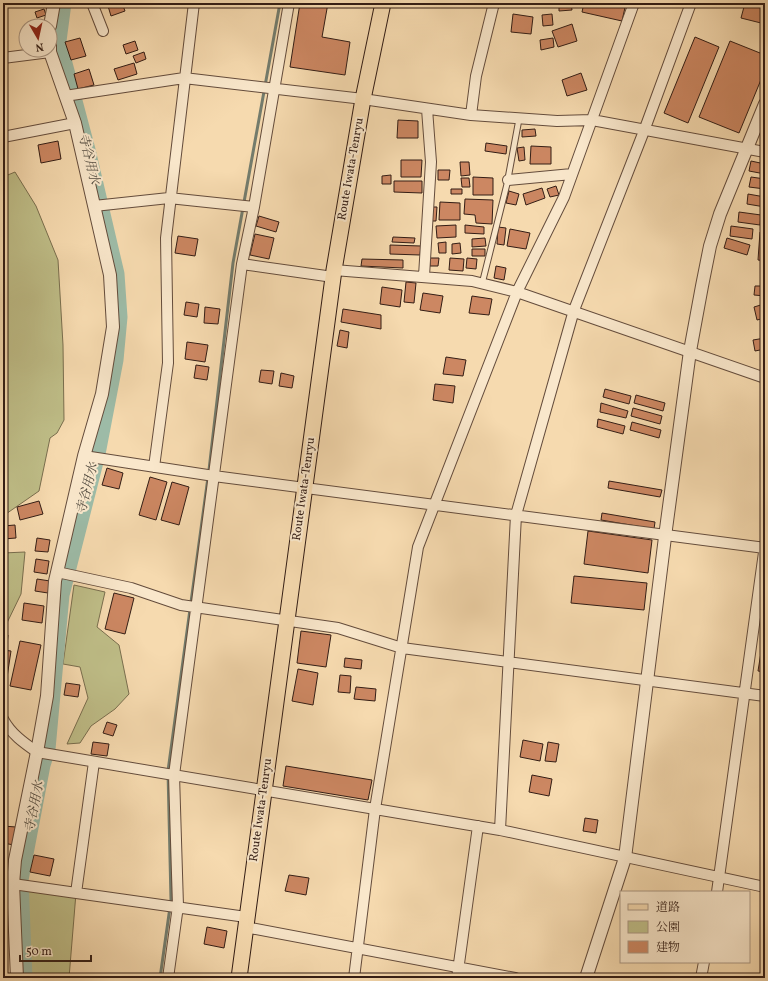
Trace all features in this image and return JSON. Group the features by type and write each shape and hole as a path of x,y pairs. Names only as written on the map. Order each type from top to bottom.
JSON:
{"main road":[{"name":"Route Iwata-Tenryu","path":"239,978 263,790 334,274 363,99 383,3"}],"street":[{"path":"51,18 54,3"},
{"path":"92,3 103,31"},
{"path":"154,467 168,363 166,238 194,3"},
{"path":"168,978 178,906 174,775 242,264 254,207 288,3"},
{"path":"471,115 476,76 494,3"},
{"path":"354,978 375,809 418,547 517,292 564,197 634,3"},
{"path":"500,830 510,663 516,516 574,310 644,131 691,3"},
{"path":"3,58 18,55"},
{"path":"17,978 13,884 15,860 38,752 47,696 53,599 57,572 84,456 102,394 113,327 110,275 75,123 53,58"},
{"path":"65,96 184,78 363,99 471,115 557,121 592,120 644,131 765,152"},
{"path":"586,978 625,858 690,351 710,246 720,214 765,104"},
{"path":"424,276 430,162 427,109"},
{"path":"3,137 75,123"},
{"path":"508,180 572,174"},
{"path":"94,206 170,198 254,207"},
{"path":"242,264 334,274 424,276 482,284 517,292 574,310 765,378"},
{"path":"84,456 214,476 765,547 717,891"},
{"path":"57,572 131,588 181,605 338,628 402,648 765,696"},
{"path":"3,719 8,728 22,742 38,752 500,830 765,887"},
{"path":"76,893 94,762"},
{"path":"457,978 478,826"},
{"path":"13,884 178,906 358,948 515,978"},
{"path":"701,978 704,963"}],"lane":[{"path":"482,284 508,180 519,119"}],"green space":[{"path":"15,172 36,206 58,260 63,345 64,420 57,433 50,438 39,491 3,516 3,177"},
{"path":"25,552 21,594 5,627 3,626 3,553"},
{"path":"74,585 105,592 97,627 119,645 129,694 115,709 91,726 80,743 67,744 88,698 80,667 63,664"},
{"path":"27,886 76,893 69,978 21,978 20,900"}],"building":[{"path":"122,3 125,11 111,16 108,6"},
{"path":"142,3 164,3 164,6 142,7"},
{"path":"300,3 328,3 322,37 350,42 345,75 290,67"},
{"path":"559,3 571,3 572,10 559,11"},
{"path":"584,3 626,3 622,21 582,12"},
{"path":"745,3 765,8 765,24 741,18"},
{"path":"44,9 46,15 37,18 35,12"},
{"path":"513,14 533,17 531,34 511,32"},
{"path":"552,14 553,25 543,26 542,15"},
{"path":"572,24 577,41 558,47 552,31"},
{"path":"695,37 719,47 688,123 664,113"},
{"path":"80,38 86,56 71,60 65,42"},
{"path":"553,38 554,47 541,50 540,40"},
{"path":"135,41 138,50 126,54 123,45"},
{"path":"730,41 765,55 765,70 739,133 699,117"},
{"path":"144,52 146,59 136,63 133,56"},
{"path":"134,63 137,74 118,80 114,69"},
{"path":"89,69 94,85 78,89 74,74"},
{"path":"581,73 587,90 567,96 562,80"},
{"path":"398,120 418,121 418,138 397,138"},
{"path":"535,129 536,136 522,137 522,130"},
{"path":"58,141 61,159 41,163 38,145"},
{"path":"486,143 507,146 506,154 485,151"},
{"path":"531,146 551,147 551,164 530,164"},
{"path":"524,147 525,160 519,161 517,148"},
{"path":"401,160 422,160 421,177 401,177"},
{"path":"751,161 765,164 765,174 749,171"},
{"path":"460,162 469,162 470,175 461,176"},
{"path":"438,170 450,170 449,180 438,180"},
{"path":"391,175 391,184 382,184 382,176"},
{"path":"473,177 493,178 493,195 473,195"},
{"path":"751,177 765,179 765,189 749,187"},
{"path":"461,178 469,178 470,187 462,187"},
{"path":"394,181 422,181 422,193 394,192"},
{"path":"556,186 559,195 550,197 547,189"},
{"path":"542,188 545,198 526,205 523,194"},
{"path":"451,189 462,189 462,194 451,194"},
{"path":"509,191 519,194 516,205 506,203"},
{"path":"748,194 765,197 765,207 747,204"},
{"path":"465,199 493,200 492,224 476,223 475,215 464,214"},
{"path":"440,202 460,203 460,220 439,220"},
{"path":"431,207 437,207 436,221 430,221"},
{"path":"739,212 761,215 760,225 738,222"},
{"path":"259,216 279,222 276,232 256,226"},
{"path":"456,225 456,237 437,238 436,226"},
{"path":"465,225 484,227 484,234 465,233"},
{"path":"731,226 753,229 752,239 730,236"},
{"path":"498,227 506,228 504,245 497,244"},
{"path":"510,229 530,233 526,249 507,246"},
{"path":"760,232 765,232 765,261 758,260"},
{"path":"255,234 274,238 269,259 250,255"},
{"path":"178,236 198,239 195,256 175,253"},
{"path":"393,237 415,238 414,243 392,242"},
{"path":"485,238 486,246 472,247 472,239"},
{"path":"727,238 750,245 747,255 724,248"},
{"path":"446,242 446,253 439,253 438,243"},
{"path":"460,243 461,253 452,254 452,244"},
{"path":"390,245 421,246 420,255 390,254"},
{"path":"472,249 485,249 485,256 472,256"},
{"path":"430,258 439,258 438,266 430,266"},
{"path":"450,258 464,259 463,271 449,270"},
{"path":"467,258 477,259 476,269 466,268"},
{"path":"362,259 403,260 403,268 361,266"},
{"path":"496,266 506,268 504,280 494,278"},
{"path":"406,282 416,283 414,303 404,302"},
{"path":"755,286 765,286 765,296 754,295"},
{"path":"382,287 402,290 400,307 380,304"},
{"path":"423,293 443,296 440,313 420,310"},
{"path":"472,296 492,299 489,315 469,313"},
{"path":"186,302 199,304 197,317 184,315"},
{"path":"764,304 765,318 757,320 754,307"},
{"path":"205,307 220,309 218,324 204,323"},
{"path":"343,309 381,315 381,329 341,322"},
{"path":"340,330 349,332 347,348 337,346"},
{"path":"765,338 765,349 755,351 753,340"},
{"path":"187,342 208,345 205,362 185,359"},
{"path":"446,357 466,360 463,376 443,374"},
{"path":"196,365 209,367 207,380 194,378"},
{"path":"261,370 274,371 272,384 259,382"},
{"path":"281,373 294,376 292,388 279,386"},
{"path":"435,384 455,386 453,403 433,400"},
{"path":"605,389 631,396 629,404 603,397"},
{"path":"636,395 665,403 663,411 634,403"},
{"path":"601,403 628,411 626,418 600,412"},
{"path":"633,408 662,416 660,424 631,416"},
{"path":"598,419 625,426 623,434 597,427"},
{"path":"632,422 661,430 659,438 630,430"},
{"path":"107,468 123,473 119,489 102,485"},
{"path":"150,477 167,482 156,520 139,515"},
{"path":"609,481 662,490 660,497 608,488"},
{"path":"172,482 189,487 179,525 161,520"},
{"path":"39,501 43,514 20,520 17,507"},
{"path":"602,513 655,522 654,529 601,520"},
{"path":"15,525 16,538 3,539 3,526"},
{"path":"588,531 652,540 648,573 584,564"},
{"path":"37,538 50,540 48,552 35,551"},
{"path":"36,559 49,561 47,574 34,572"},
{"path":"574,576 647,583 644,610 571,603"},
{"path":"37,579 50,581 48,593 35,591"},
{"path":"114,593 134,598 125,634 105,629"},
{"path":"24,603 44,606 42,623 22,620"},
{"path":"301,631 331,635 326,667 297,663"},
{"path":"3,634 8,635 7,645 3,644"},
{"path":"763,640 765,641 765,672 758,671"},
{"path":"20,641 41,645 31,690 10,686"},
{"path":"3,650 11,651 6,684 3,684"},
{"path":"345,658 362,660 361,669 344,667"},
{"path":"298,669 318,673 313,705 292,701"},
{"path":"340,675 351,676 350,693 338,692"},
{"path":"66,683 80,685 78,697 64,695"},
{"path":"356,687 376,689 375,701 354,699"},
{"path":"107,722 117,725 113,736 103,733"},
{"path":"523,740 543,744 540,761 520,757"},
{"path":"93,742 109,744 107,756 91,754"},
{"path":"548,742 559,744 556,762 545,761"},
{"path":"286,766 372,780 368,800 283,786"},
{"path":"532,775 552,779 549,796 529,792"},
{"path":"585,818 598,820 596,833 583,831"},
{"path":"3,826 16,827 14,845 3,843"},
{"path":"34,855 54,859 50,876 30,872"},
{"path":"289,875 309,878 306,895 285,891"},
{"path":"207,927 227,931 224,948 204,944"}],"waterway":[{"name":"寺谷用水","path":"24,978 20,880 42,765 47,749 61,595 97,454 115,360 119,317 116,274 87,150 58,41 63,3"},
{"path":"160,978 171,900 168,771 209,470 233,263 280,3"}]}
